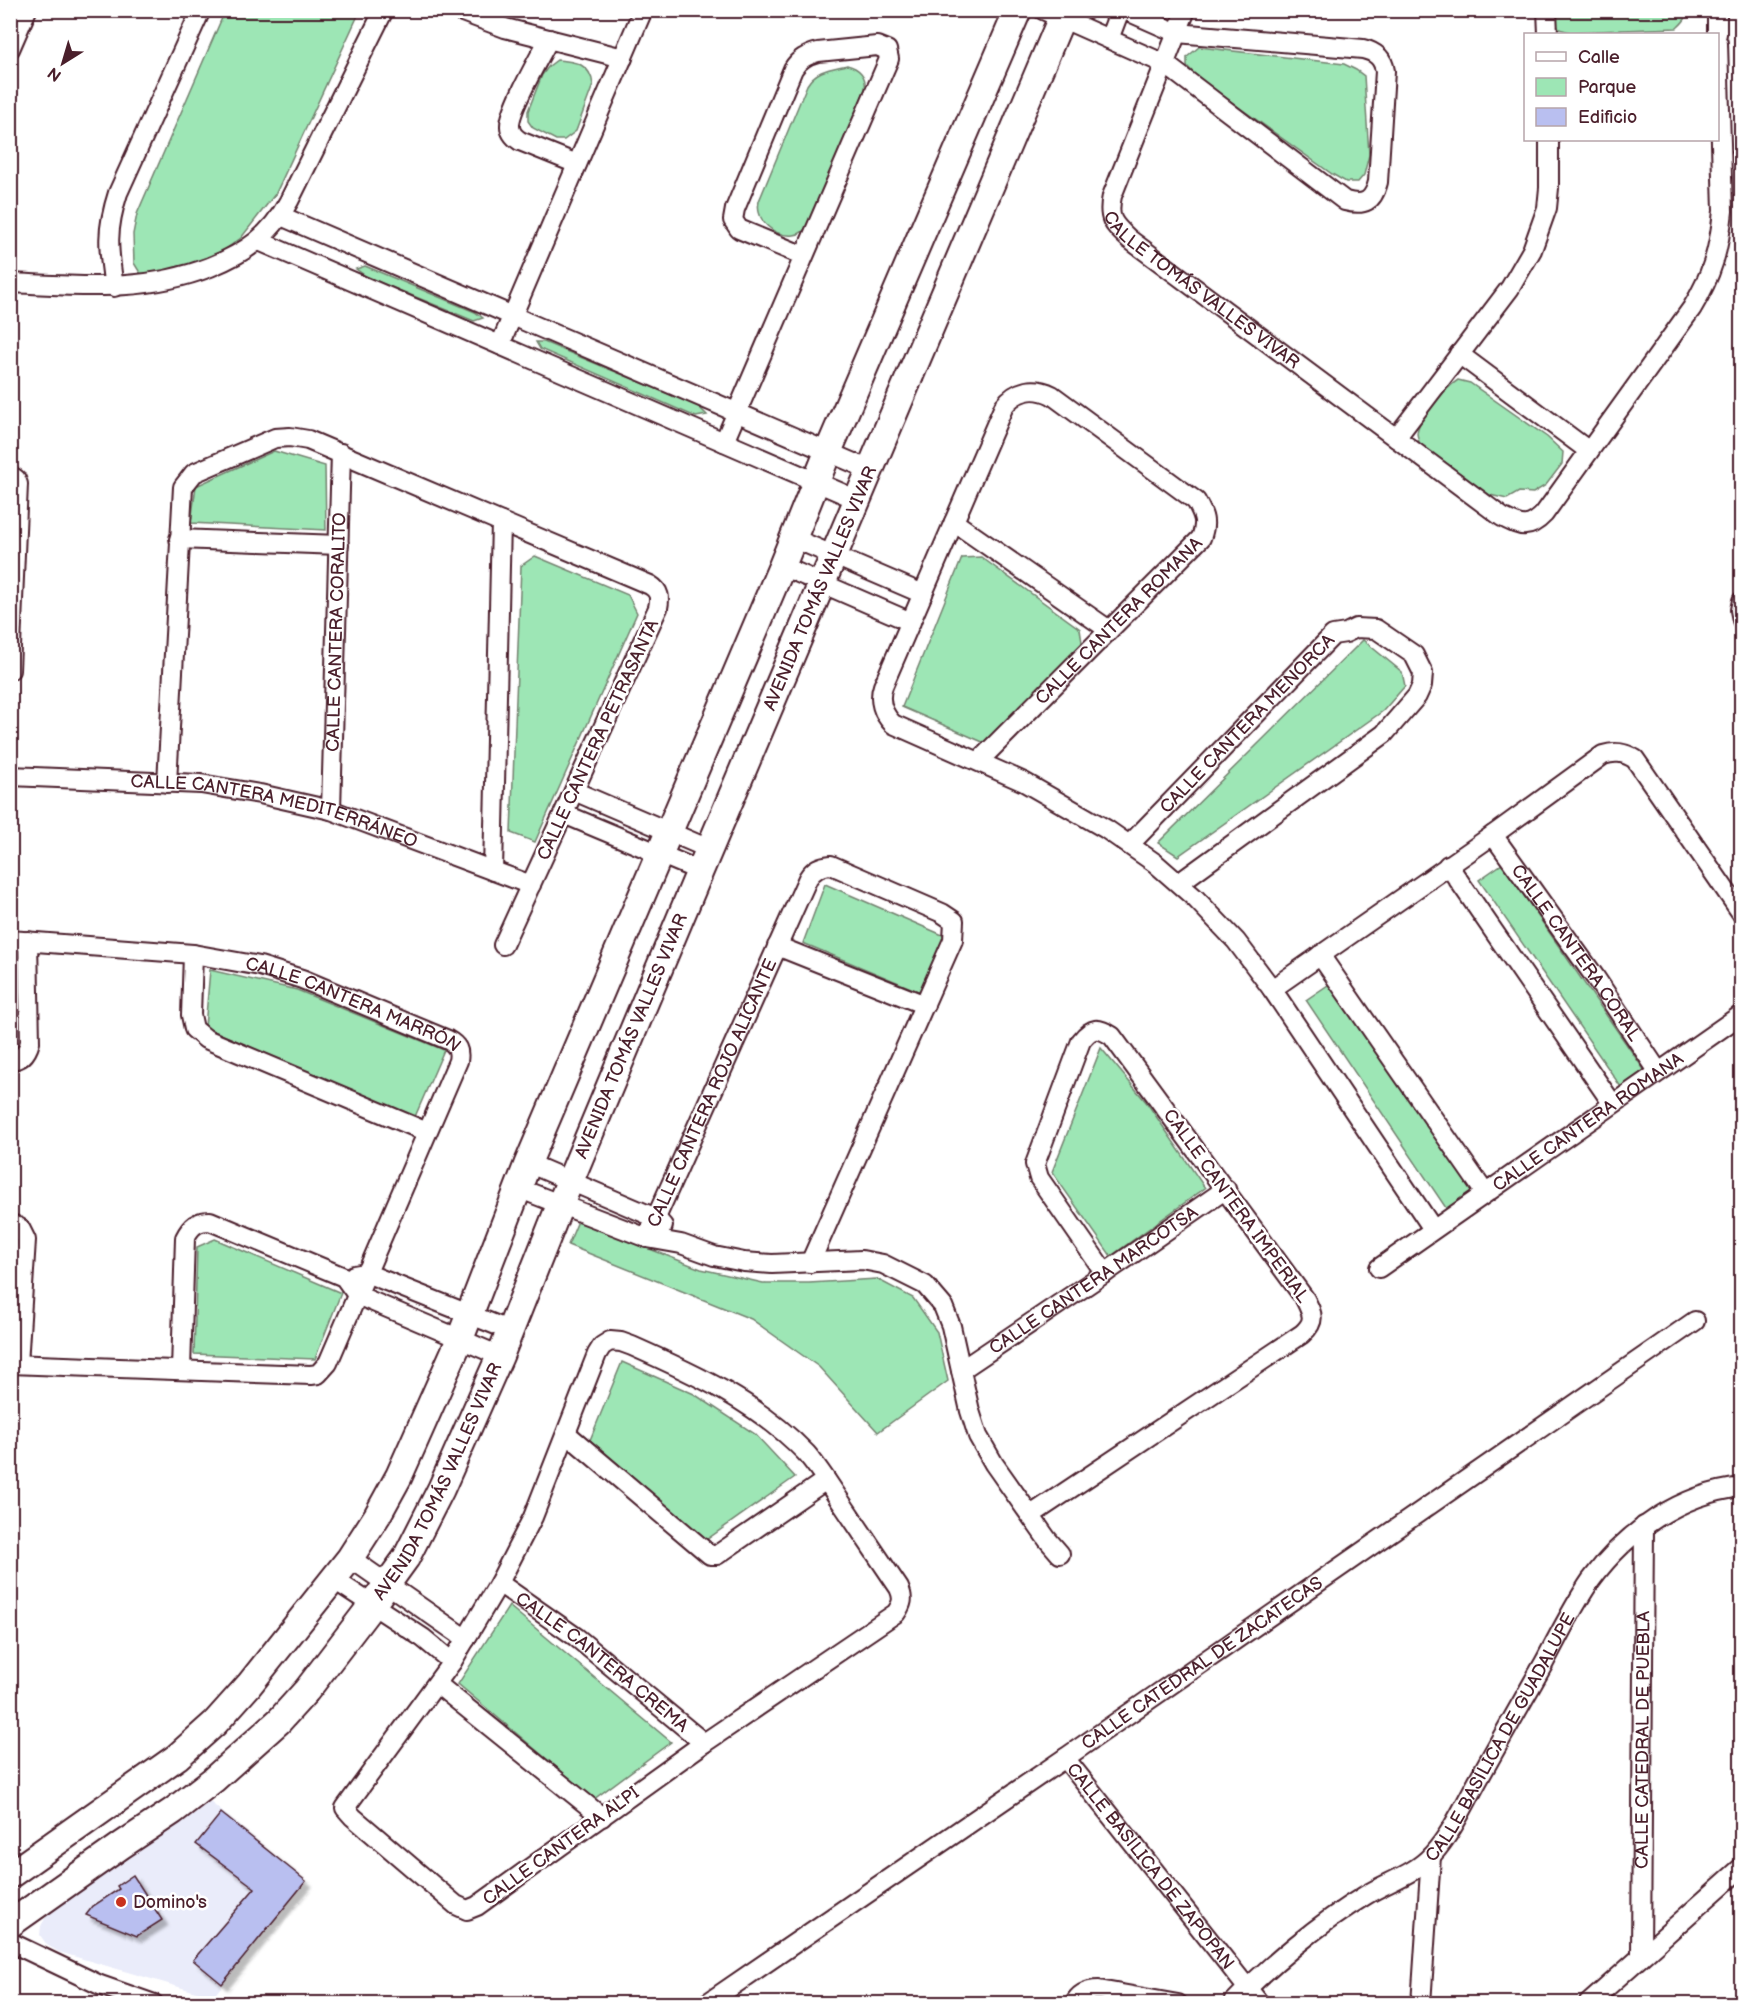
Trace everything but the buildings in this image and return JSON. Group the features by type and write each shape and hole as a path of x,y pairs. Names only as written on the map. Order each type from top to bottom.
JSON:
{"main road":[{"name":"AVENIDA TOMÁS VALLES VIVAR","path":"10,1875 177,1757 214,1723 249,1685 350,1558 399,1476 460,1339 528,1163 782,566 828,452 1018,10"},
{"name":"AVENIDA TOMÁS VALLES VIVAR","path":"10,1924 172,1811 279,1721 307,1690 406,1558 424,1525 500,1356 560,1205 704,860 858,500 1057,13"}],"street":[{"path":"10,49 27,10"},
{"path":"114,287 108,250 108,230 112,212 118,193 201,10"},
{"path":"10,283 114,287 149,284 191,274 224,261 259,241 281,216 384,10"},
{"path":"457,10 505,28 623,58"},
{"path":"500,345 643,10"},
{"path":"1057,13 1109,39 1165,64 1345,201 1363,203 1376,192 1385,71 1380,58 1373,52 1364,49 1177,33 1123,10 1109,39"},
{"name":"CALLE TOMÁS VALLES VIVAR","path":"1186,10 1112,196 1109,208 1110,219 1129,239 1502,517 1526,526 1535,523 1544,514 1692,308 1711,273 1721,233 1723,211 1719,77"},
{"path":"1548,10 1548,33"},
{"path":"1717,10 1717,33"},
{"path":"549,39 512,113 510,129 514,137 520,141 577,164"},
{"path":"724,442 889,59 887,51 883,48 877,46 818,52 809,54 797,62 735,209 733,220 739,229 804,256"},
{"path":"1396,438 1523,268 1536,241 1547,208 1550,188 1549,141"},
{"path":"281,216 870,470"},
{"path":"259,241 858,500"},
{"path":"1459,354 1589,451"},
{"name":"CALLE CANTERA ROMANA","path":"979,761 1200,538 1205,521 1196,501 1052,395 1041,390 1030,390 1010,398 1004,406 880,693 884,712 893,724 1024,782 1130,844 1179,882 1236,941 1272,989 1433,1229"},
{"name":"CALLE CANTERA PETRASANTA","path":"167,783 183,487 194,473 275,438 290,436 308,440 650,585 658,592 660,599 658,608 503,945"},
{"name":"CALLE CANTERA CORALITO","path":"331,810 341,453"},
{"path":"10,475 16,479 18,484 10,670"},
{"path":"493,871 501,522"},
{"path":"954,522 1109,630"},
{"path":"793,538 923,594"},
{"path":"179,539 339,545"},
{"path":"782,566 911,622"},
{"path":"853,597 865,570"},
{"path":"1742,601 1740,610 1742,620"},
{"name":"CALLE CANTERA MENORCA","path":"1130,844 1333,635 1346,633 1356,628 1376,629 1414,655 1423,673 1422,686 1417,696 1384,734 1179,882"},
{"path":"1272,989 1493,835 1603,755 1614,751 1635,759 1742,914"},
{"name":"CALLE CANTERA MEDITERRÁNEO","path":"10,776 201,784 260,794 331,810 531,885"},
{"path":"574,791 638,818 664,843"},
{"path":"564,814 627,840 664,843 704,860"},
{"path":"627,840 638,818"},
{"name":"CALLE CANTERA CORAL","path":"1493,835 1595,977 1658,1071"},
{"name":"CALLE CANTERA ROJO ALICANTE","path":"647,1239 808,878 813,871 822,866 831,865 942,913 954,921 953,940 810,1263"},
{"path":"1448,865 1612,1103"},
{"name":"CALLE CANTERA MARRÓN","path":"10,1060 17,1060 24,1056 30,1042 19,941 192,954 260,966 302,979 453,1043 459,1054 458,1061 328,1363 318,1374 14,1364 26,1239 20,1228 10,1223"},
{"name":"CALLE CANTERA ROJO ALICANTE","path":"777,946 925,1005"},
{"path":"192,954 191,1015 194,1029 206,1039 427,1132"},
{"path":"1320,955 1485,1193"},
{"name":"CALLE CANTERA ROMANA","path":"1380,1268 1612,1103 1742,1014"},
{"name":"CALLE CANTERA IMPERIAL","path":"1031,1515 1302,1334 1310,1327 1312,1320 1311,1311 1305,1299 1112,1036 1103,1030 1094,1030 1088,1033 1082,1041 1035,1164 1040,1178 1105,1273"},
{"path":"528,1163 656,1218 681,1244"},
{"path":"518,1188 647,1239 681,1244 714,1256 744,1262 810,1263 862,1260 883,1264 925,1285 943,1306 951,1326 978,1436 994,1464 1060,1554"},
{"name":"CALLE CANTERA MARCOTSA","path":"961,1370 1226,1189"},
{"path":"594,1218 603,1195"},
{"path":"181,1370 185,1238 194,1225 201,1221 210,1221 344,1277 357,1295 500,1356"},
{"path":"344,1277 366,1273 510,1331"},
{"path":"419,1321 429,1298"},
{"name":"CALLE CATEDRAL DE ZACATECAS","path":"706,2004 1695,1321"},
{"name":"CALLE CANTERA ALPI","path":"610,1341 621,1342 697,1375 738,1398 771,1422 806,1454 900,1588 903,1596 902,1605 896,1613 704,1743 477,1906 467,1910 456,1905 345,1808 437,1684 466,1640 533,1517 567,1434 597,1354 602,1346 610,1341"},
{"path":"567,1434 710,1555 717,1555 826,1480"},
{"name":"CALLE BASÍLICA DE GUADALUPE","path":"1232,2004 1248,1987 1321,1926 1365,1895 1415,1868 1431,1856 1465,1803 1578,1600 1607,1561 1644,1526 1671,1509 1695,1498 1742,1487"},
{"name":"CALLE CATEDRAL DE PUEBLA","path":"1641,1956 1644,1526"},
{"path":"350,1558 466,1640"},
{"path":"333,1579 423,1638 452,1662"},
{"name":"CALLE CANTERA CREMA","path":"499,1583 576,1637 704,1743"},
{"path":"402,1624 416,1603"},
{"path":"437,1684 602,1817"},
{"name":"CALLE BASÍLICA DE ZAPOPAN","path":"1065,1758 1260,2004"},
{"path":"1421,2004 1431,1856"},
{"path":"1588,2004 1742,1867"},
{"path":"10,1942 100,1985 154,2004"},
{"path":"1074,2004 1081,1994 1089,1990 1178,2004"}],"shaded area":[{"path":"209,1801 306,1881 213,1997 59,1952 47,1945 40,1935 41,1926 47,1915"}],"green space":[{"path":"1688,10 1686,18 1677,28 1570,32 1559,29 1554,20 1553,11"},
{"path":"225,11 360,11 276,193 241,238 213,258 181,274 142,276 134,263 133,234 137,214"},
{"path":"1199,47 1344,64 1364,76 1369,155 1364,175 1358,182 1346,182 1332,174 1198,78 1187,66 1187,57"},
{"path":"557,60 581,65 589,72 593,85 576,131 564,140 556,140 533,128 528,121 528,111 542,75"},
{"path":"847,65 861,73 865,80 865,89 836,162 809,224 796,235 780,233 763,221 759,201 807,85 819,73"},
{"path":"365,266 475,312 483,318 474,321 367,277 356,269"},
{"path":"536,342 544,342 698,406 707,415 696,417 540,349"},
{"path":"1458,380 1470,383 1547,437 1563,452 1562,464 1546,485 1533,493 1519,492 1507,499 1490,495 1419,443 1417,433 1422,420 1440,396"},
{"path":"274,451 325,466 326,530 191,523 196,486"},
{"path":"535,556 628,595 637,613 535,842 511,833 521,566"},
{"path":"981,557 1080,629 1083,649 985,743 902,707 962,558"},
{"path":"1363,640 1402,672 1405,686 1383,711 1178,856 1158,843"},
{"path":"1502,864 1647,1074 1623,1090 1479,880"},
{"path":"825,884 947,937 923,993 803,943"},
{"path":"210,970 297,990 444,1050 414,1119 205,1027"},
{"path":"1331,983 1474,1193 1448,1211 1306,1000"},
{"path":"1101,1048 1147,1103 1205,1188 1111,1256 1052,1172"},
{"path":"578,1221 701,1269 763,1283 877,1279 913,1298 937,1332 948,1381 878,1432 819,1367 751,1319 568,1245"},
{"path":"215,1239 341,1293 315,1359 194,1354 197,1247"},
{"path":"622,1362 694,1394 755,1434 795,1477 706,1540 590,1440"},
{"path":"509,1606 671,1742 594,1799 458,1684"}],"place":[{"name":"Domino's","path":"121,1902"}]}
